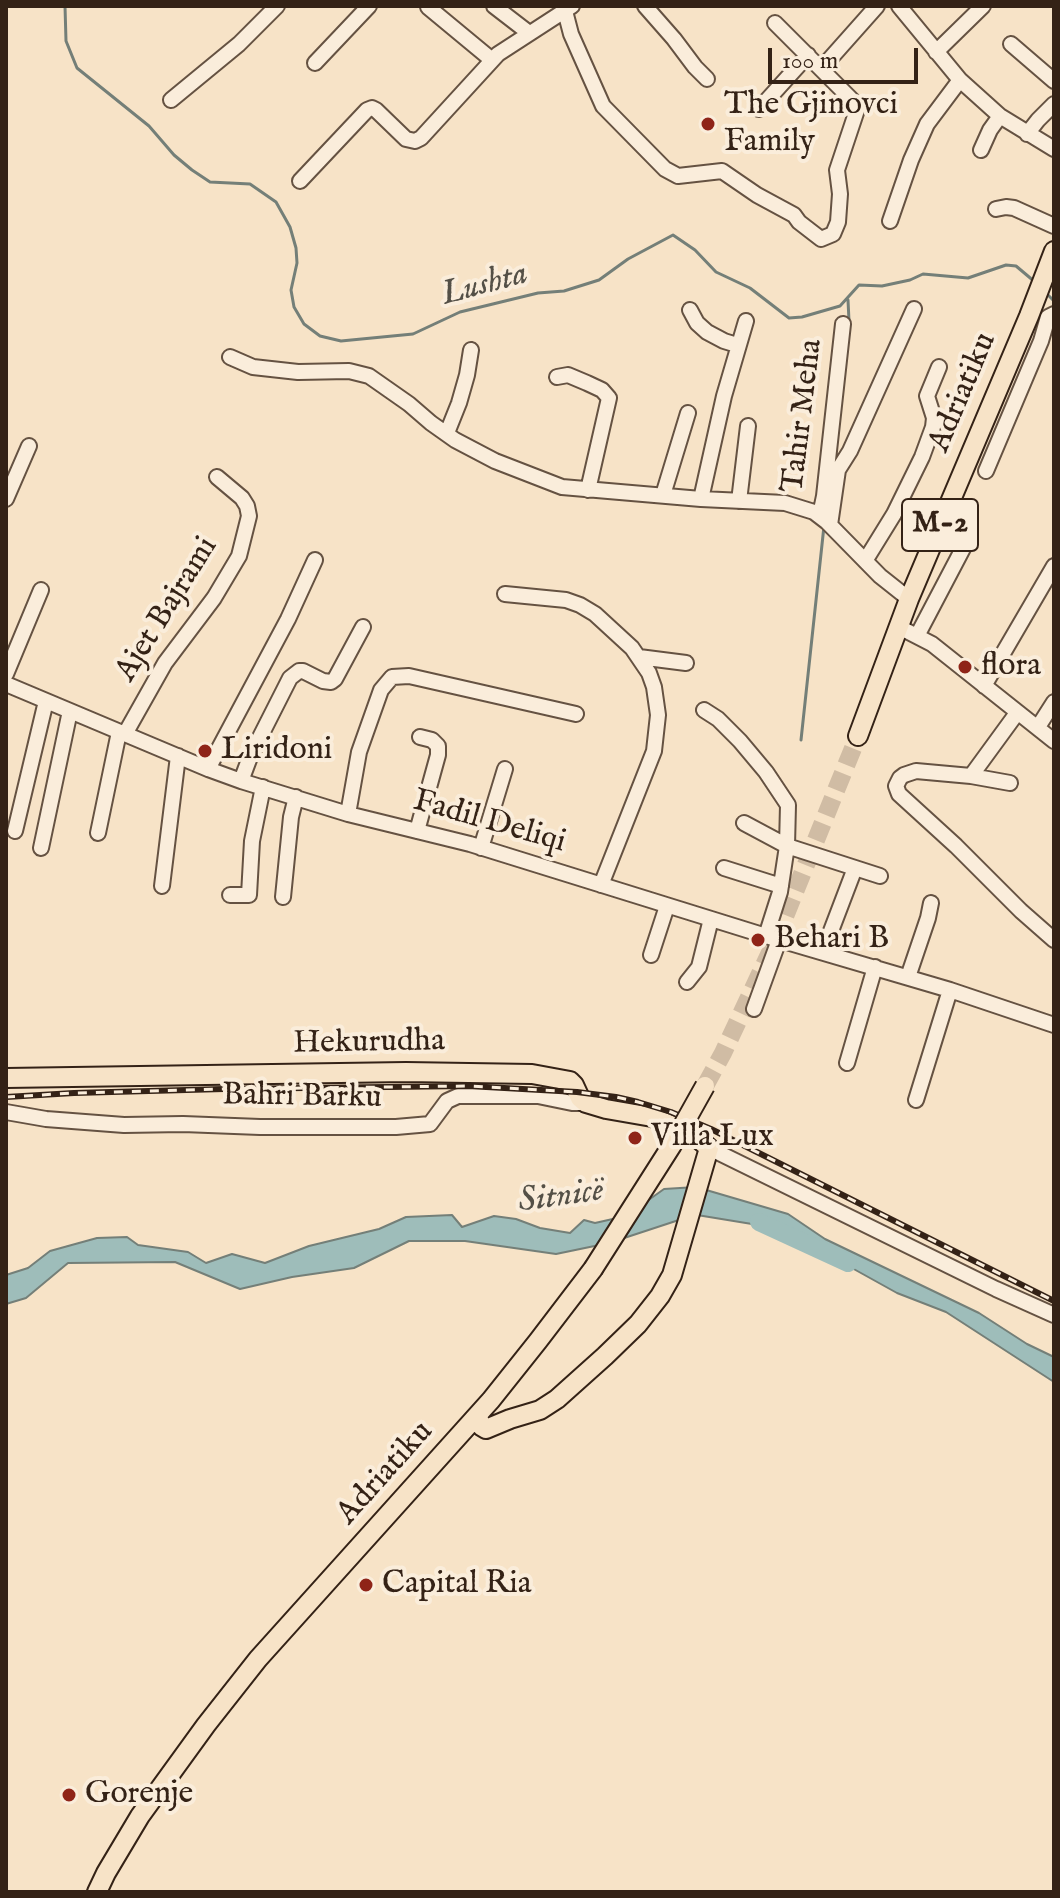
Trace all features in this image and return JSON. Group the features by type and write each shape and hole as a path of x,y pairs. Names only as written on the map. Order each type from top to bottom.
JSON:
{"main road":[{"name":"Adriatiku","path":"858,736 909,599 1052,256"},
{"name":"Hekurudha","path":"6,1078 406,1072 532,1074 570,1081 586,1103 652,1117 694,1135 709,1148"},
{"name":"Adriatiku","path":"97,1892 140,1816 258,1659 452,1445 482,1422 491,1400 593,1269 672,1145 705,1086"},
{"path":"482,1422 510,1419 540,1410 557,1399 638,1324 672,1275 709,1148"},
{"path":"491,1400 496,1412 510,1419"}],"street":[{"path":"171,100 239,44 277,6"},
{"path":"315,63 369,6"},
{"path":"494,6 529,33"},
{"path":"645,6 707,79"},
{"path":"821,69 877,6"},
{"path":"899,6 960,80 1000,116 1054,149"},
{"path":"936,52 983,6"},
{"path":"428,7 492,60"},
{"path":"300,181 372,108 406,139 415,141 421,138 498,54 569,8 571,34 603,106 665,169 678,176 722,171 794,215 821,239 833,234 838,222 840,194 837,170 857,110 853,101 775,23"},
{"path":"1011,44 1054,81"},
{"path":"759,109 808,55"},
{"path":"890,221 927,124 960,80"},
{"path":"1027,134 1054,104"},
{"path":"981,150 1000,116"},
{"path":"996,209 1014,208 1054,226"},
{"path":"825,520 838,470 850,451 914,309"},
{"path":"690,310 697,323 707,332 737,345"},
{"path":"986,471 1041,341 1048,317 1054,314"},
{"path":"701,499 724,396 746,321"},
{"name":"Tahir Meha","path":"825,520 824,496 843,324"},
{"path":"447,433 459,403 471,350"},
{"path":"230,357 253,367 298,372 342,370 369,376 455,440 495,461 562,487 795,505 825,520 880,576 909,599"},
{"path":"865,561 894,514 922,457 934,418 927,396 939,367"},
{"path":"557,377 568,375 602,390 609,398 588,490"},
{"path":"663,495 688,413"},
{"path":"739,501 748,426"},
{"path":"6,499 29,446"},
{"name":"Ajet Bajrami","path":"122,733 165,663 214,598 239,556 249,516 247,506 217,477"},
{"path":"917,636 969,537"},
{"path":"208,769 281,633 315,560"},
{"path":"984,686 1054,566"},
{"path":"6,674 41,590"},
{"path":"505,594 566,600 580,605 623,637 649,673 657,701 657,734 648,771 601,885"},
{"path":"241,781 290,678 303,671 331,682 363,627"},
{"path":"899,627 932,644 1054,741"},
{"path":"639,657 686,663"},
{"path":"348,814 359,752 381,690 392,677 409,676 576,714"},
{"name":"Fadil Deliqi","path":"6,684 241,781 348,814 481,848 908,977 1054,1025"},
{"path":"15,831 46,701"},
{"path":"1038,727 1054,702"},
{"path":"704,710 740,741 788,805 787,846 773,938 754,1009"},
{"path":"41,848 70,711"},
{"path":"971,776 1017,713"},
{"path":"98,833 122,733"},
{"path":"417,831 438,755 438,746 432,740 420,737"},
{"path":"162,886 178,756"},
{"path":"481,848 505,769"},
{"path":"1010,783 916,771 904,775 896,786 899,794 1054,940"},
{"path":"230,895 249,895 252,841 263,787"},
{"path":"283,897 296,797"},
{"path":"744,823 787,846 880,876"},
{"path":"724,868 781,886"},
{"path":"823,952 855,868"},
{"path":"908,977 931,903"},
{"path":"651,955 667,906"},
{"path":"687,982 699,967 711,919"},
{"path":"847,1063 875,967"},
{"path":"916,1100 950,990"},
{"name":"Bahri Barku","path":"6,1112 46,1119 124,1125 396,1127 430,1124 447,1101 458,1096 538,1096 586,1103"},
{"name":"Hekurudha","path":"709,1148 1054,1315"}],"water":[{"path":"696,1187 788,1214 825,1239 979,1313 1027,1344 1054,1357 1054,1382 946,1312 897,1293 796,1237 758,1225 697,1215 609,1243 556,1254 465,1241 409,1241 354,1268 240,1289 175,1262 68,1263 26,1298 6,1304 6,1275 28,1268 50,1251 97,1238 127,1237 138,1245 188,1252 206,1263 232,1254 265,1263 309,1246 379,1229 406,1217 452,1215 462,1227 494,1216 570,1233 584,1220 595,1223 626,1216 664,1189"}],"waterway":[{"name":"Lushta","path":"65,6 66,41 77,68 149,126 192,170 210,182 250,184 276,202 290,227 296,248 297,263 291,290 294,307 304,324 320,336 341,341 413,334 460,312 538,293 564,291 599,280 628,259 673,235 695,250 716,272 750,288 789,318 840,306 859,285 882,286 923,274 968,278 1006,265 1016,266 1035,282"},
{"name":"Lushta","path":"1046,293 1054,301"},
{"path":"848,300 849,321"},
{"path":"801,740 824,526"},
{"name":"Sitnicë","path":"759,1222 848,1263"}],"tunnel":[{"path":"705,1086 773,946 858,736"}],"railway":[{"path":"6,1097 224,1089 468,1086 616,1097 671,1112 711,1129 1054,1301"}],"place":[{"name":"The Gjinovci Family","path":"708,124"},
{"name":"flora","path":"965,667"},
{"name":"Liridoni","path":"205,751"},
{"name":"Behari B","path":"758,940"},
{"name":"Villa Lux","path":"635,1138"},
{"name":"Capital Ria","path":"366,1585"},
{"name":"Gorenje","path":"69,1795"}]}
